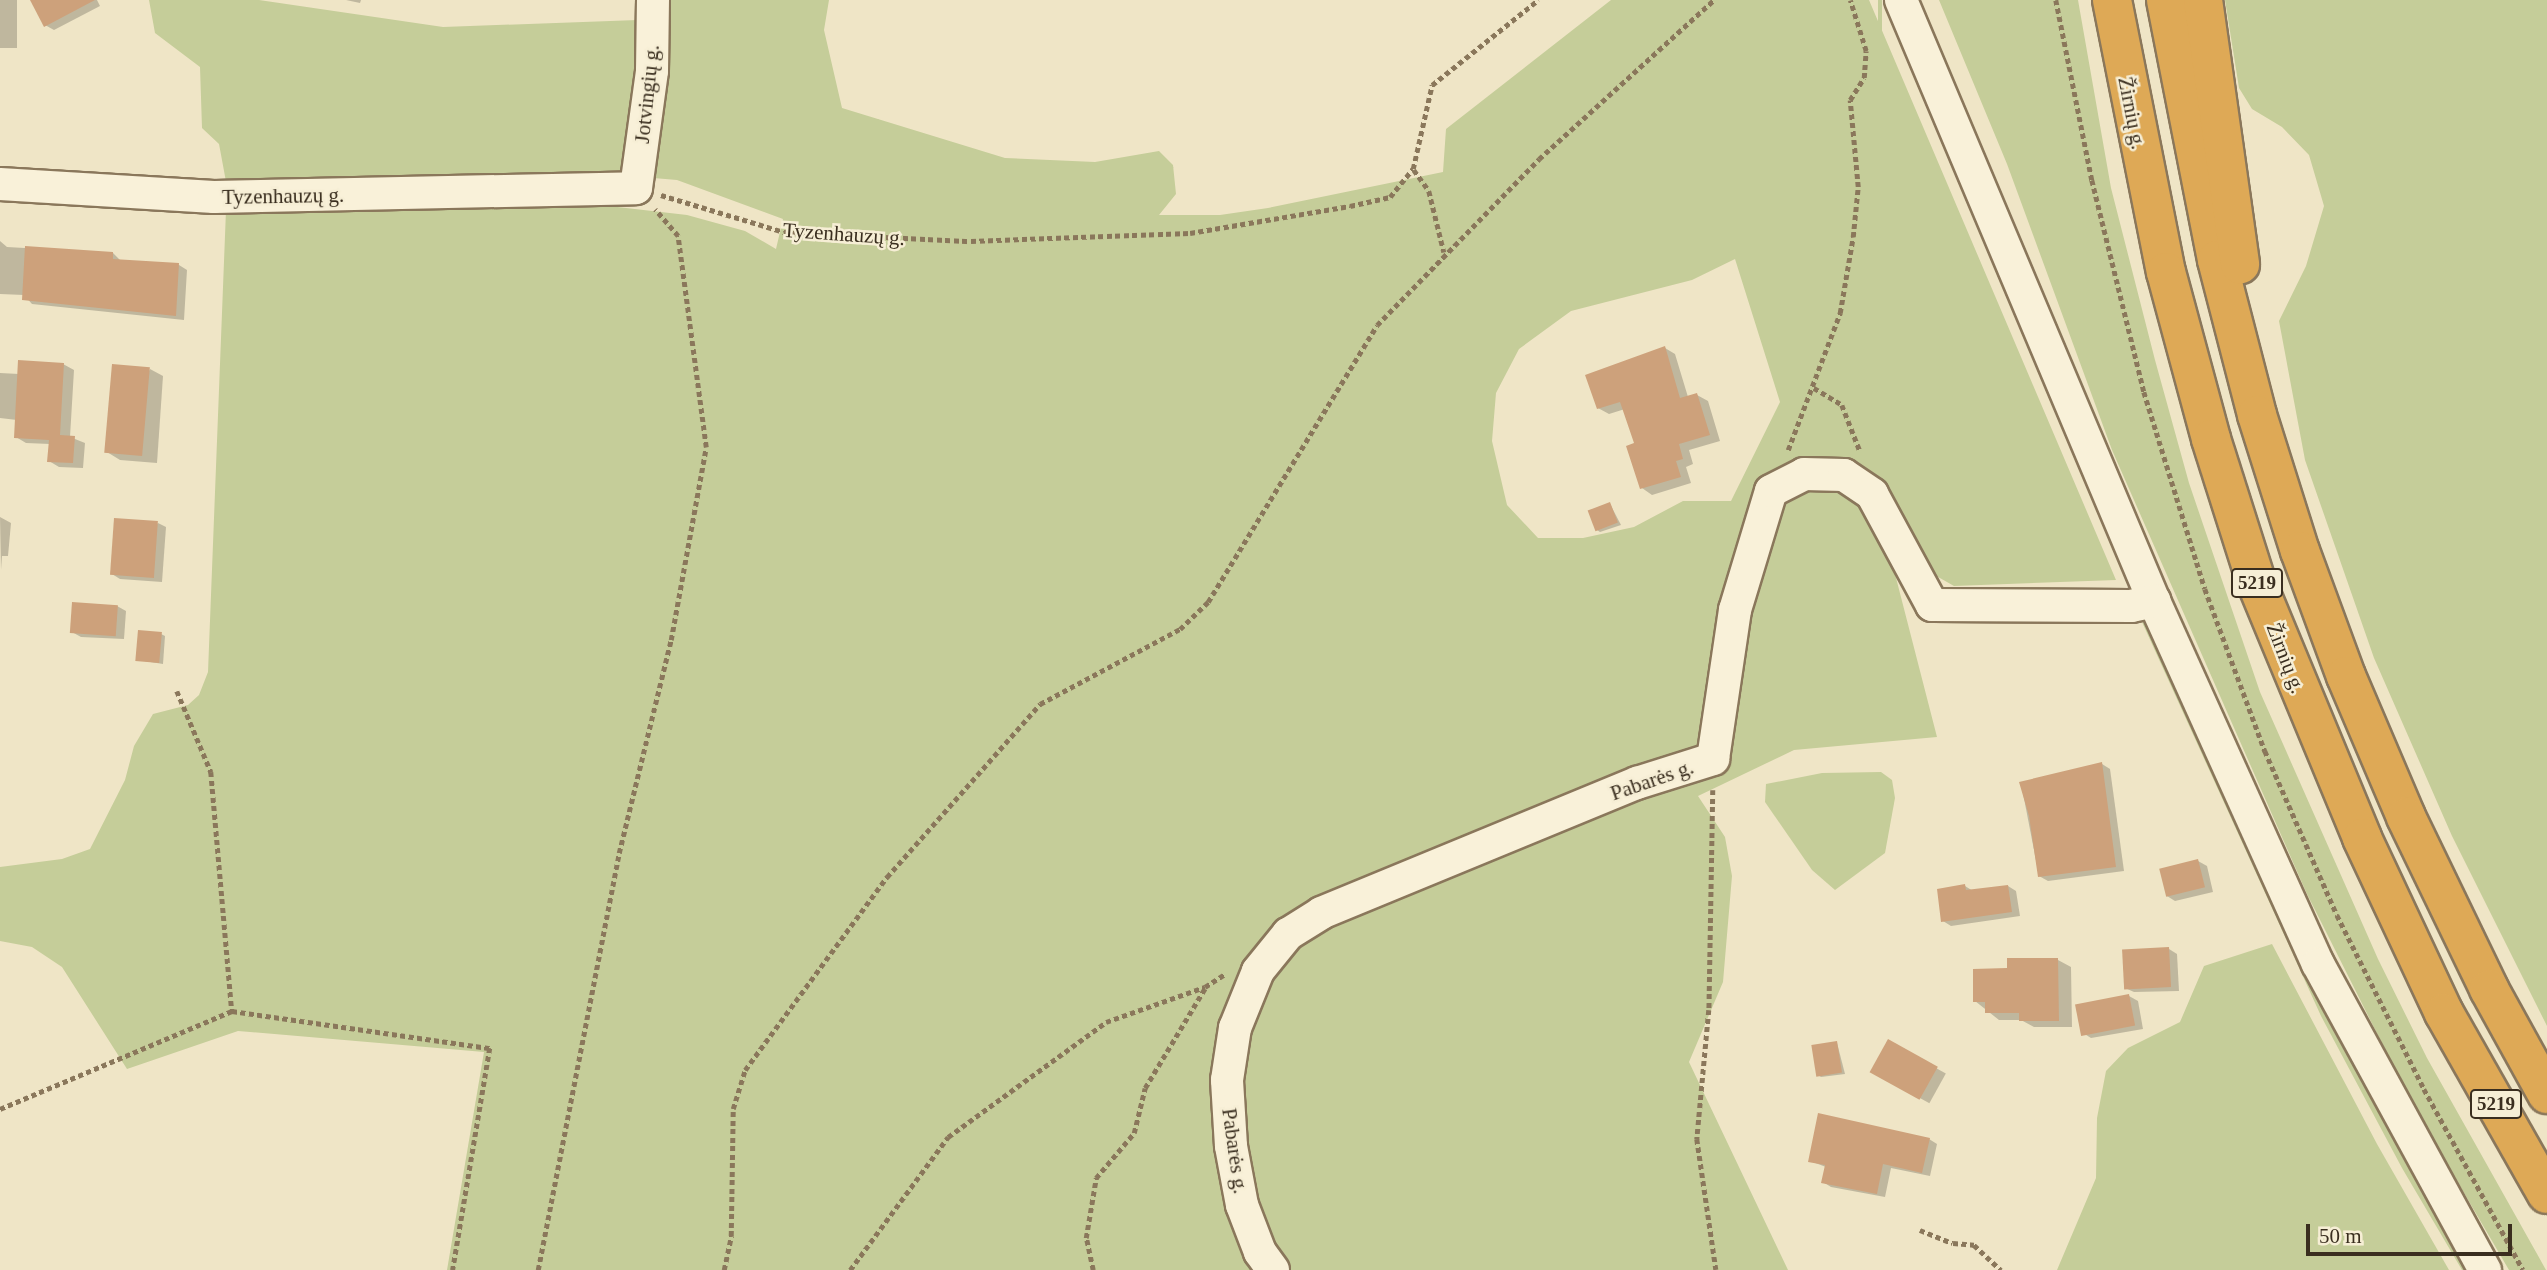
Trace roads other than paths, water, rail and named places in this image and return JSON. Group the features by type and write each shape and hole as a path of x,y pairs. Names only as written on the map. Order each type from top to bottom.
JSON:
{"highway":[{"name":"Žirnių g.","path":"2112,0 2166,272 2211,439 2257,584 2361,838 2444,1013 2547,1194"},
{"name":"5219","path":"2165,0 2199,182 2257,415 2300,551 2351,689 2466,940 2547,1094"},
{"name":"5219","path":"2203,0 2257,415"}],"street":[{"name":"Jotvingių g.","path":"636,188 652,71 653,0"},
{"path":"1901,0 2154,601 2318,964 2485,1270"},
{"name":"Tyzenhauzų g.","path":"0,184 214,197 636,188"},
{"name":"Pabarės g.","path":"1273,1270 1259,1252 1242,1205 1231,1146 1227,1080 1235,1028 1258,971 1288,934 1321,913 1624,788 1713,759 1735,610 1771,491 1804,474 1844,475 1872,494 1932,605 2131,606 2154,601"}]}
